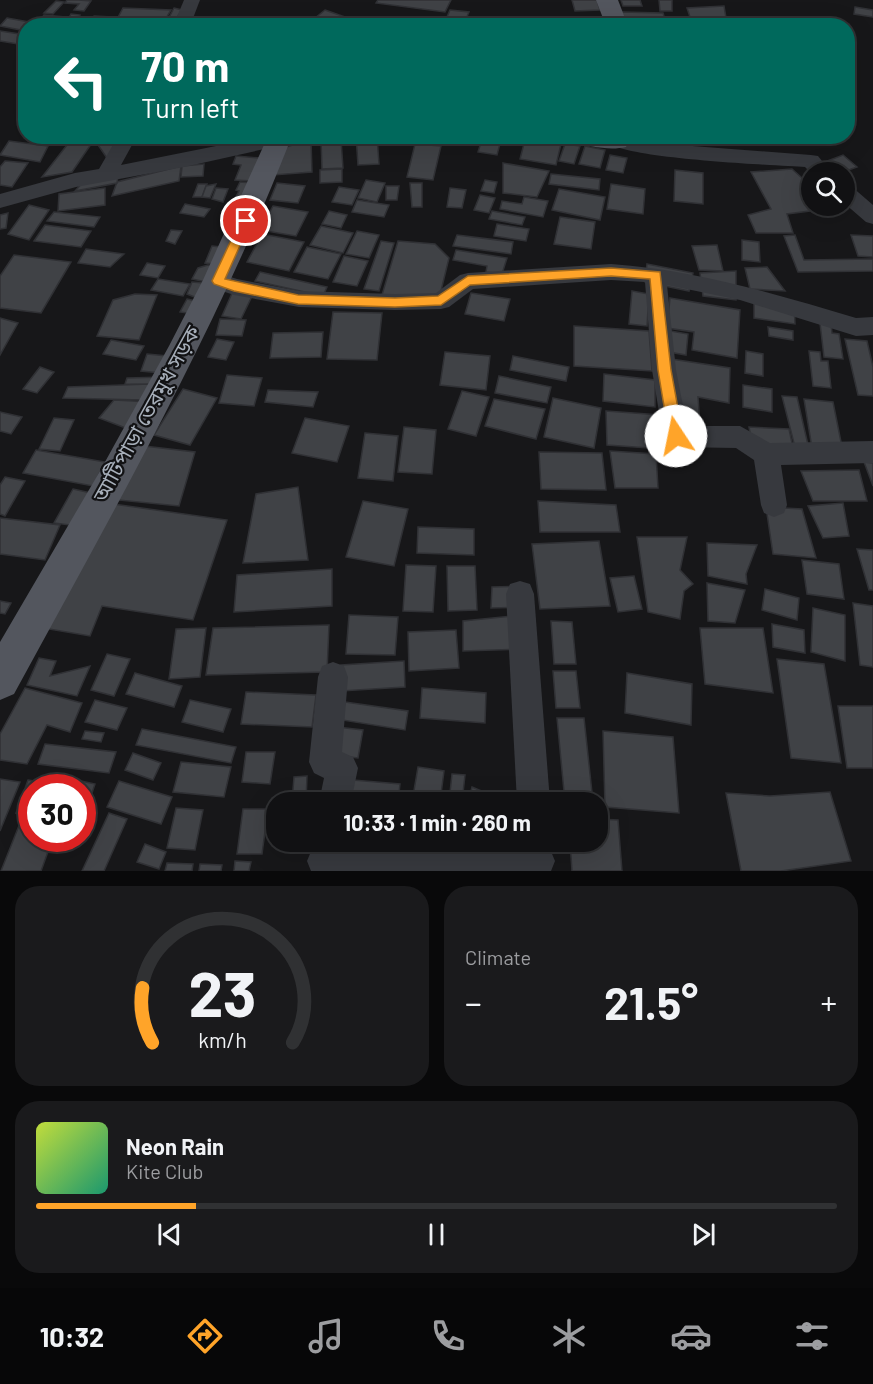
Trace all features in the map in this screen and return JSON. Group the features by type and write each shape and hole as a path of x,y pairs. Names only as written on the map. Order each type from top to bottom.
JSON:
{"main road":[{"path":"607,0 614,18"},
{"name":"আটিপাড়া তেরমুখ সড়ক","path":"0,680 188,344 255,201 288,144"}],"street":[{"path":"184,18 192,0"},
{"path":"106,174 123,144"},
{"name":"আটিপাড়া তেরমুখ সড়ক","path":"0,201 75,180 267,144"},
{"path":"630,144 639,148 812,162"},
{"path":"855,201 873,217"},
{"path":"218,281 234,287 298,299 395,302 441,301 468,281 611,272 656,275 740,292 856,327 873,326"},
{"path":"656,275 664,370 676,436 740,437 766,454 873,452"},
{"path":"766,454 774,505"},
{"path":"520,594 533,792"},
{"path":"333,677 325,762 342,768 337,792"},
{"path":"325,858 460,864 538,858"}],"building":[{"path":"67,0 91,1 84,11 74,10 79,4 65,3"},
{"path":"378,0 451,0 445,12 376,3"},
{"path":"572,0 597,0 600,10 575,11"},
{"path":"621,0 640,0 642,6 623,6"},
{"path":"659,0 672,0 672,11 660,11"},
{"path":"56,1 64,2 53,14 44,13"},
{"path":"724,6 726,18 690,17 687,8"},
{"path":"855,7 873,10 873,17 854,14"},
{"path":"123,8 171,10 166,18 118,18"},
{"path":"174,8 182,10 177,18 169,18"},
{"path":"325,10 348,18 315,18"},
{"path":"450,10 469,12 466,18 446,18"},
{"path":"622,12 663,13 664,18 623,18"},
{"path":"71,14 80,15 78,18 69,18"},
{"path":"44,15 67,17 66,18 42,18"},
{"path":"94,16 112,17 112,18 93,18"},
{"path":"7,18 18,20 18,29 0,26"},
{"path":"0,31 18,34 18,44 0,41"},
{"path":"9,141 18,144 48,146 40,162 0,155"},
{"path":"68,144 91,144 72,172 42,177"},
{"path":"97,144 119,144 109,161"},
{"path":"296,144 311,144 312,172 273,175 282,148"},
{"path":"321,144 341,144 343,168 322,169"},
{"path":"357,144 378,144 379,164 358,165"},
{"path":"415,144 441,146 433,180 407,177"},
{"path":"480,144 500,144 497,155 478,152"},
{"path":"524,144 561,144 556,165 520,159"},
{"path":"565,144 580,146 574,164 559,161"},
{"path":"585,146 605,150 600,168 579,164"},
{"path":"610,155 627,158 623,173 606,170"},
{"path":"843,155 851,162 825,162"},
{"path":"236,156 260,158 252,181 235,180 241,165 233,164"},
{"path":"5,161 28,163 12,187 0,185 0,167"},
{"path":"503,163 549,171 537,197 503,193"},
{"path":"204,164 203,176 181,177 182,166"},
{"path":"181,166 179,181 112,196 117,182"},
{"path":"342,169 342,182 320,183 320,170"},
{"path":"792,169 801,177 801,212 787,214 793,233 756,233 748,215 771,209 751,172"},
{"path":"675,170 703,173 703,204 674,201"},
{"path":"551,174 600,179 599,190 549,184"},
{"path":"118,175 117,183 75,191 86,179"},
{"path":"366,180 385,183 377,202 358,198"},
{"path":"485,180 497,182 494,193 481,191"},
{"path":"240,182 253,183 242,205 232,204 239,191 236,190"},
{"path":"277,183 305,186 298,203 270,200"},
{"path":"410,183 422,183 422,207 412,207"},
{"path":"198,184 207,184 202,197 193,197"},
{"path":"216,184 210,198 202,197 206,186"},
{"path":"611,184 645,189 643,214 607,209"},
{"path":"386,186 399,186 397,200 386,200"},
{"path":"339,187 359,190 352,205 332,202"},
{"path":"105,188 105,205 58,211 59,194"},
{"path":"216,188 228,189 223,202 212,199"},
{"path":"450,188 466,190 462,208 447,207"},
{"path":"559,189 605,197 600,220 552,210"},
{"path":"480,195 495,198 489,213 474,210"},
{"path":"524,197 548,201 543,217 500,209 502,201 522,204"},
{"path":"357,200 389,205 384,217 352,212"},
{"path":"185,204 210,209 204,217 180,213"},
{"path":"29,205 49,210 29,240 8,234"},
{"path":"273,206 308,212 296,236 260,230"},
{"path":"329,211 347,215 341,228 322,224"},
{"path":"492,211 525,217 522,225 489,219"},
{"path":"54,212 100,217 94,227 47,221"},
{"path":"8,213 6,228 0,229 0,215"},
{"path":"560,217 595,222 591,249 554,244"},
{"path":"497,224 529,229 526,241 494,236"},
{"path":"45,225 91,231 81,247 34,241"},
{"path":"321,226 353,233 343,253 310,245"},
{"path":"171,230 182,231 175,244 166,241"},
{"path":"357,231 379,235 369,258 346,254"},
{"path":"262,234 304,242 289,271 247,262"},
{"path":"457,235 513,242 511,254 453,246"},
{"path":"795,235 804,260 873,259 873,271 798,272 784,236"},
{"path":"851,235 873,236 873,257 858,256"},
{"path":"742,240 759,242 760,262 742,260"},
{"path":"381,241 394,243 379,291 364,289"},
{"path":"398,241 435,244 449,258 439,299 382,295"},
{"path":"717,245 723,271 699,270 692,246"},
{"path":"212,246 230,248 222,265 205,263"},
{"path":"307,247 341,254 328,279 294,272"},
{"path":"86,249 124,254 110,267 78,263"},
{"path":"456,250 507,258 502,274 486,272 487,266 453,260"},
{"path":"14,255 71,262 41,313 0,308 0,276"},
{"path":"344,256 368,261 357,286 333,282"},
{"path":"147,263 165,266 158,278 140,275"},
{"path":"647,264 693,273 689,291 645,282"},
{"path":"214,266 206,282 192,279 198,268"},
{"path":"767,267 785,291 750,289 745,268"},
{"path":"736,271 736,300 703,296 700,273"},
{"path":"260,272 327,287 323,296 255,281"},
{"path":"158,279 190,284 183,296 151,290"},
{"path":"192,282 204,283 197,298 187,294"},
{"path":"233,291 253,294 241,319 222,316"},
{"path":"632,291 649,294 647,326 629,324"},
{"path":"471,293 510,299 504,321 465,314"},
{"path":"135,294 157,295 139,340 97,336 113,300"},
{"path":"670,298 740,310 737,358 692,350 694,332 667,328"},
{"path":"754,298 794,304 795,324 754,318"},
{"path":"187,299 201,302 194,314 180,312"},
{"path":"333,312 382,313 377,360 327,359"},
{"path":"0,318 18,323 0,355"},
{"path":"220,319 246,320 242,336 216,335"},
{"path":"820,323 831,324 832,333 839,334 843,359 824,357"},
{"path":"574,326 649,331 652,371 574,366"},
{"path":"768,327 793,331 793,340 769,336"},
{"path":"659,329 688,334 686,355 657,350"},
{"path":"323,332 321,357 270,358 273,333"},
{"path":"217,339 234,342 226,360 208,357"},
{"path":"845,339 867,341 873,367 873,396 858,395"},
{"path":"111,340 144,346 136,360 103,354"},
{"path":"746,351 763,354 763,376 745,373"},
{"path":"809,351 820,352 821,361 828,361 831,388 813,386"},
{"path":"445,352 490,356 486,390 440,385"},
{"path":"147,354 178,357 171,374 141,371"},
{"path":"513,356 569,367 566,381 510,370"},
{"path":"658,357 730,368 729,403 698,397 700,426 666,419"},
{"path":"40,367 54,372 37,393 23,389"},
{"path":"604,374 655,380 655,407 603,401"},
{"path":"227,375 262,378 254,406 219,403"},
{"path":"499,376 551,387 547,403 495,393"},
{"path":"164,377 162,385 125,384 127,378"},
{"path":"149,384 142,400 63,398 68,387"},
{"path":"743,385 772,389 772,412 743,407"},
{"path":"183,389 217,398 190,445 154,435"},
{"path":"268,390 318,392 313,407 265,402"},
{"path":"462,391 489,397 476,436 448,429"},
{"path":"782,396 797,397 811,458 798,459"},
{"path":"553,398 601,408 594,448 544,437"},
{"path":"494,399 545,409 536,439 485,426"},
{"path":"804,399 833,402 844,457 813,454"},
{"path":"114,400 152,402 131,430 99,418"},
{"path":"606,411 661,415 663,449 607,445"},
{"path":"0,412 22,417 11,434 0,431"},
{"path":"54,418 74,420 60,451 39,449"},
{"path":"305,418 349,426 337,462 292,453"},
{"path":"404,427 436,430 432,474 398,472"},
{"path":"749,427 789,429 795,457 754,455"},
{"path":"365,433 398,436 393,481 358,478"},
{"path":"144,446 195,452 179,506 108,499"},
{"path":"36,450 105,462 93,486 23,473"},
{"path":"610,451 656,454 658,488 615,488"},
{"path":"539,452 602,453 606,490 541,489"},
{"path":"864,462 873,463 873,486"},
{"path":"859,470 867,501 813,501 801,471"},
{"path":"5,477 25,481 5,516 0,514 0,485"},
{"path":"298,487 308,560 243,563 256,494"},
{"path":"73,489 91,493 70,525 54,523"},
{"path":"363,501 408,509 394,566 346,557"},
{"path":"538,501 616,505 620,532 540,532"},
{"path":"106,503 227,520 193,620 102,606 90,636 43,628"},
{"path":"843,503 849,536 823,538 808,506"},
{"path":"766,507 802,509 816,558 773,554"},
{"path":"0,518 60,525 45,560 0,554"},
{"path":"418,527 474,529 474,555 417,553"},
{"path":"637,537 687,537 680,570 693,584 684,591 680,619 648,612"},
{"path":"599,541 610,606 540,609 532,544"},
{"path":"707,543 757,545 746,574 747,584 708,576"},
{"path":"857,549 873,550 873,590 869,590"},
{"path":"802,560 839,564 844,599 807,594"},
{"path":"406,565 436,566 433,612 403,611"},
{"path":"447,566 475,566 477,610 448,611"},
{"path":"332,569 332,606 234,612 237,575"},
{"path":"634,576 642,609 618,612 610,578"},
{"path":"707,583 745,590 735,623 708,621"},
{"path":"523,586 525,607 491,608 492,587"},
{"path":"765,589 799,598 797,620 762,610"},
{"path":"0,601 11,603 5,614 0,613"},
{"path":"853,603 873,606 873,667 860,665"},
{"path":"813,608 845,615 845,661 811,652"},
{"path":"349,615 398,617 395,655 346,654"},
{"path":"521,615 523,649 463,651 463,621"},
{"path":"551,621 572,622 576,664 554,664"},
{"path":"772,624 804,630 805,653 773,647"},
{"path":"329,625 327,672 206,675 213,628"},
{"path":"206,628 200,677 169,679 176,629"},
{"path":"700,628 763,628 773,693 705,684"},
{"path":"456,630 459,668 409,671 408,632"},
{"path":"107,654 130,659 114,696 91,690"},
{"path":"39,658 56,661 50,676 90,666 77,696 27,685"},
{"path":"777,659 824,664 841,763 791,758"},
{"path":"404,661 405,687 341,691 341,665"},
{"path":"553,671 576,671 580,708 556,708"},
{"path":"135,673 182,686 174,707 126,694"},
{"path":"627,673 692,684 691,725 625,713"},
{"path":"25,688 82,703 70,732 47,725 27,764 0,760 0,734"},
{"path":"422,688 486,693 485,723 420,718"},
{"path":"246,692 316,695 312,727 241,724"},
{"path":"95,700 127,708 117,730 85,722"},
{"path":"190,700 231,709 223,732 182,722"},
{"path":"345,702 408,711 405,730 342,720"},
{"path":"838,706 873,706 873,768 847,768"},
{"path":"557,718 584,718 592,792 564,792"},
{"path":"337,727 363,730 358,758 332,755"},
{"path":"142,729 236,747 231,763 136,745"},
{"path":"85,731 104,733 101,742 82,739"},
{"path":"603,731 673,737 679,813 608,807 608,792 605,792"},
{"path":"45,744 116,752 109,773 38,764"},
{"path":"246,752 275,752 270,784 242,782"},
{"path":"133,753 161,763 153,780 125,770"},
{"path":"181,762 231,767 224,797 173,792"},
{"path":"418,767 444,771 441,792 414,792"},
{"path":"452,774 465,775 463,792 450,792"},
{"path":"307,776 306,792 293,792 294,777"},
{"path":"0,779 18,782 18,787 0,831"},
{"path":"353,780 400,784 399,792 351,792"},
{"path":"119,781 172,797 161,824 107,807"},
{"path":"472,787 484,792 471,792"},
{"path":"830,792 851,861 781,871 741,871 726,793 770,796"},
{"path":"176,808 203,810 195,850 167,848"},
{"path":"243,809 266,809 262,854 237,854"},
{"path":"109,813 127,819 104,871 82,871 91,852 96,852 96,841"},
{"path":"608,820 618,820 622,871 572,871 571,852 608,852"},
{"path":"18,828 18,852 48,852 41,871 1,871"},
{"path":"145,844 166,852 159,869 137,862"},
{"path":"497,852 534,852 534,859 497,860"},
{"path":"235,861 251,862 249,871 234,871"},
{"path":"167,863 193,864 192,871 165,871"},
{"path":"200,864 222,865 221,871 199,871"}],"route":[{"path":"246,221 218,281 234,287 298,299 341,302 441,301 468,281 549,274 611,272 656,275 664,370 676,436"}]}
